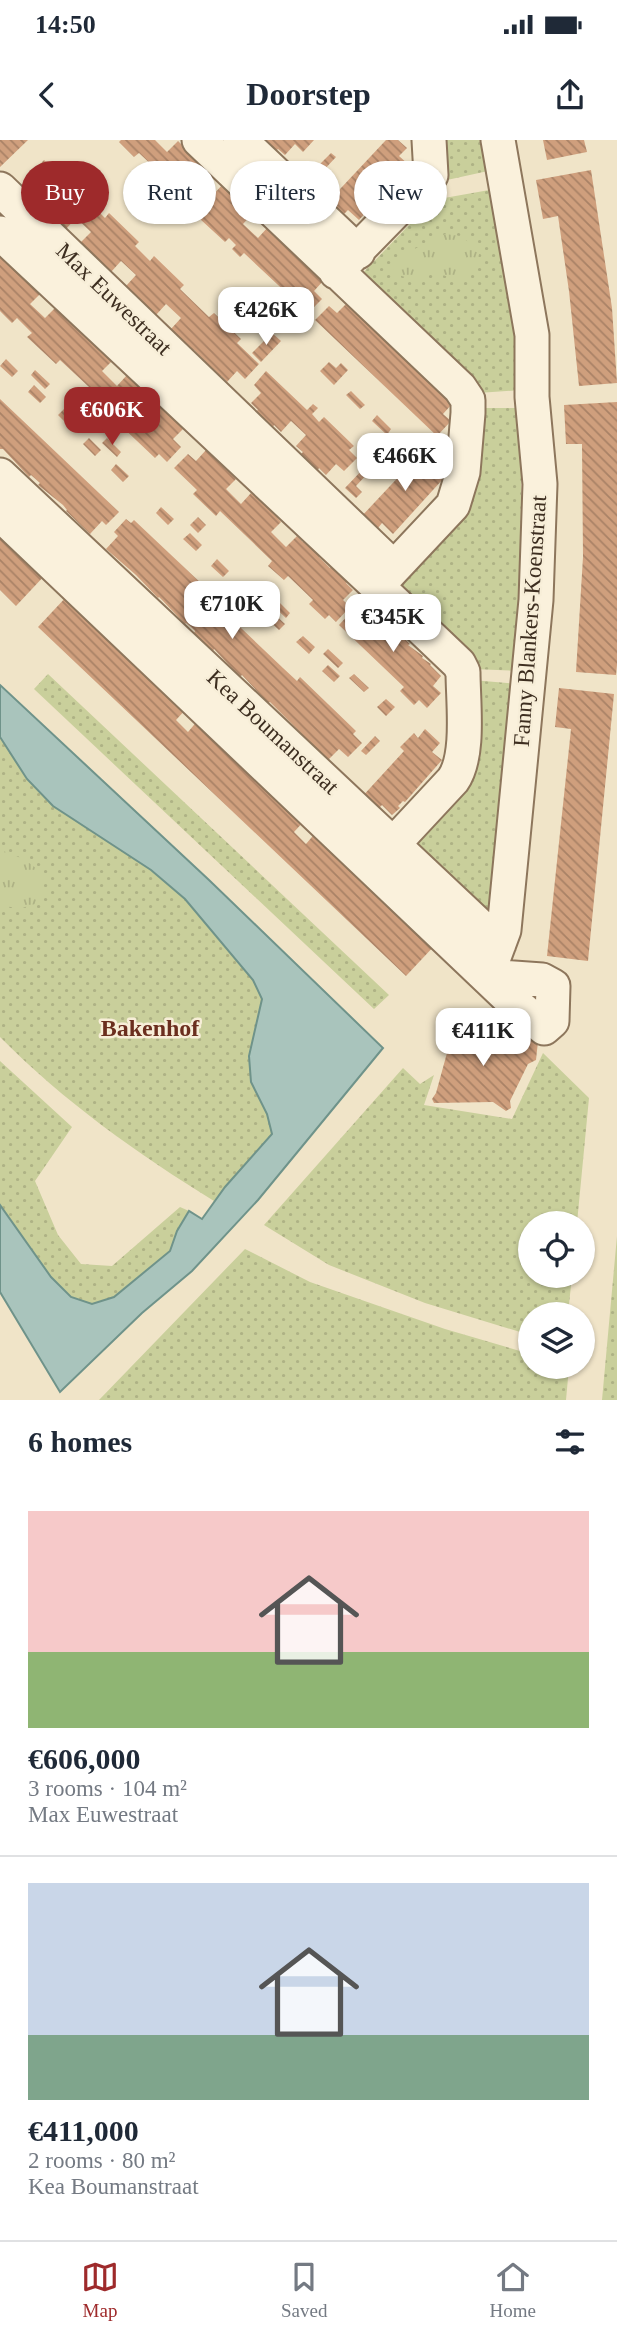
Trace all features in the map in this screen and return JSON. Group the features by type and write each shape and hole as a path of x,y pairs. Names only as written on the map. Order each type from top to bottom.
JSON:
{"street":[{"path":"199,140 347,262"},
{"path":"240,140 468,400 463,472 453,505 385,576"},
{"path":"347,262 431,175 429,140"},
{"name":"Fanny Blankers-Koenstraat","path":"487,976 504,930 536,600 540,484 532,397 532,335 498,140"},
{"name":"Max Euwestraat","path":"0,189 385,576 459,664 463,672 464,757 459,771 383,856"},
{"name":"Max Euwestraat","path":"0,233 385,576"},
{"name":"Kea Boumanstraat","path":"0,475 383,856 487,976"},
{"name":"Kea Boumanstraat","path":"0,514 383,856 499,944"}],"green space":[{"path":"442,140 480,140 488,171 447,180 447,161 445,161"},
{"path":"495,189 521,390 478,393 468,383 466,370 359,277 410,224 447,224 447,198"},
{"path":"445,234 460,236 480,250 475,271 459,281 435,272 414,280 393,273 396,258"},
{"path":"481,408 522,408 519,671 472,669 393,583 470,509"},
{"path":"48,674 389,995 374,1009 34,689"},
{"path":"472,680 518,684 492,917 407,850 473,775"},
{"path":"0,737 27,779 53,806 151,870 185,899 253,980 262,999 251,1082 267,1114 272,1134 214,1201 157,1165 75,1105 0,1037"},
{"path":"0,850 28,862 41,875 43,884 35,904 22,908 0,906"},
{"path":"543,1053 589,1098 578,1211 518,1211 518,1288 571,1288 569,1302 518,1302 518,1331 425,1303 329,1265 264,1225 403,1068 420,1084 434,1075 424,1105 512,1119"},
{"path":"0,1061 72,1127 35,1181 58,1235 81,1264 112,1266 180,1207 189,1211 177,1231 170,1251 114,1297 92,1304 71,1298 50,1277 0,1205"},
{"path":"617,1236 617,1400 602,1400"},
{"path":"245,1249 310,1282 445,1329 518,1350 518,1379 568,1379 566,1400 99,1400"}],"water":[{"path":"0,685 209,880 383,1048 258,1200 192,1271 142,1313 60,1392 0,1292 0,1205 51,1277 71,1297 92,1304 114,1297 170,1251 177,1231 189,1211 202,1219 225,1187 272,1134 267,1114 251,1082 249,1056 262,999 253,980 185,899 151,870 53,806 27,779 0,737"}],"building":[{"path":"0,140 28,140 0,167"},
{"path":"155,140 167,152 178,141 200,161 147,161 139,153 134,157 119,142"},
{"path":"265,140 314,140 303,152 295,144 285,155 278,149 276,151"},
{"path":"386,140 398,140 407,148 399,156 405,161 366,161"},
{"path":"543,140 584,140 587,152 547,160"},
{"path":"331,153 336,157 332,161 323,161"},
{"path":"591,170 612,308 617,383 579,386 558,216 543,219 536,180"},
{"path":"354,174 354,215 348,210 340,216 340,189"},
{"path":"223,184 230,191 230,224 243,224 258,238 268,227 324,280 314,291 322,299 308,313 244,253 240,257 232,249 236,245 229,238 225,242 205,224 216,224 216,192"},
{"path":"109,213 139,242 135,246 150,261 154,256 184,285 180,289 209,317 214,313 241,339 237,343 259,364 245,379 237,371 227,382 221,376 219,378 194,350 191,352 176,337 171,329 181,318 166,304 156,315 149,308 147,310 130,294 132,292 126,286 136,275 121,261 111,272 104,266 102,268 80,243 91,232 82,224 109,224"},
{"path":"0,251 41,293 30,304 45,318 56,307 112,361 102,371 117,386 127,375 134,381 136,379 152,394 150,396 179,420 177,422 183,429 173,439 181,447 167,462 159,454 155,458 99,405 103,400 60,360 56,364 27,337 32,333 17,318 12,323 0,311"},
{"path":"246,292 261,306 256,310 241,296"},
{"path":"238,300 252,314 247,319 233,305"},
{"path":"348,302 452,404 443,414 451,421 437,436 315,320 329,306 337,313"},
{"path":"272,333 281,341 261,362 252,353"},
{"path":"6,359 18,371 12,377 0,366"},
{"path":"329,362 336,368 341,363 348,370 334,385 320,371"},
{"path":"35,370 50,384 45,389 31,375"},
{"path":"266,371 307,410 313,404 318,408 312,414 319,422 324,417 354,446 349,450 357,458 344,471 336,464 326,475 319,468 318,470 296,446 306,435 291,421 281,432 256,411 258,410 251,403 261,393 254,385"},
{"path":"34,385 46,397 40,403 28,392"},
{"path":"351,391 365,405 360,409 346,395"},
{"path":"0,399 119,512 106,525 102,521 90,534 63,505 38,485 40,483 31,475 29,477 0,449"},
{"path":"617,402 616,675 576,672 583,557 582,444 566,444 564,405"},
{"path":"64,409 76,421 70,427 58,415"},
{"path":"377,415 391,429 387,435 372,421"},
{"path":"89,438 101,450 95,456 83,444"},
{"path":"107,438 121,452 117,457 102,443"},
{"path":"389,441 395,445 381,460 376,455"},
{"path":"426,448 441,462 433,470 443,479 393,534 382,523 375,532 360,518 405,470 401,466 414,452 418,456"},
{"path":"206,450 232,470 230,472 236,479 226,489 241,504 251,493 258,499 260,497 277,513 275,515 281,522 271,532 286,547 297,536 303,542 305,540 330,568 332,566 348,581 346,583 353,590 343,600 350,607 336,622 329,615 325,619 309,604 313,600 288,576 284,580 268,566 272,561 220,511 216,516 193,494 197,490 174,468 188,454 196,461"},
{"path":"116,464 129,476 123,482 111,470"},
{"path":"365,467 369,472 356,486 362,492 356,498 345,488"},
{"path":"161,507 174,519 168,525 156,513"},
{"path":"198,517 206,525 198,533 190,525"},
{"path":"126,519 131,523 134,520 204,586 201,590 283,668 297,681 300,677 356,731 353,734 362,743 348,757 339,749 328,760 242,675 240,677 191,627 106,549 118,536 114,532"},
{"path":"0,530 46,574 16,606 0,590"},
{"path":"190,533 202,545 196,551 183,539"},
{"path":"217,559 229,571 223,577 211,566"},
{"path":"245,586 257,597 251,604 239,592"},
{"path":"68,595 187,708 176,720 188,732 199,719 305,820 294,832 306,844 317,831 436,944 406,976 38,627"},
{"path":"276,599 290,613 286,618 271,604"},
{"path":"363,599 374,613 376,611 441,676 433,686 441,693 427,708 419,700 414,705 400,691 404,687 339,625"},
{"path":"272,612 285,624 279,630 266,618"},
{"path":"303,636 315,647 309,654 296,642"},
{"path":"328,649 343,663 338,668 323,654"},
{"path":"328,665 340,676 334,682 322,671"},
{"path":"354,674 369,688 364,692 349,678"},
{"path":"559,688 614,694 588,961 547,956 571,729 555,727"},
{"path":"386,699 395,707 386,716 377,707"},
{"path":"425,729 440,743 432,752 442,760 392,815 382,805 374,813 360,799 404,751 400,747 414,733 418,738"},
{"path":"375,736 380,741 366,755 361,751"},
{"path":"454,1022 460,1027 503,1039 538,1041 536,1060 528,1064 510,1101 511,1108 506,1111 493,1102 434,1103 432,1099 450,1042 450,1025"}],"district":[{"name":"Bakenhof","path":"150,1028"}]}
